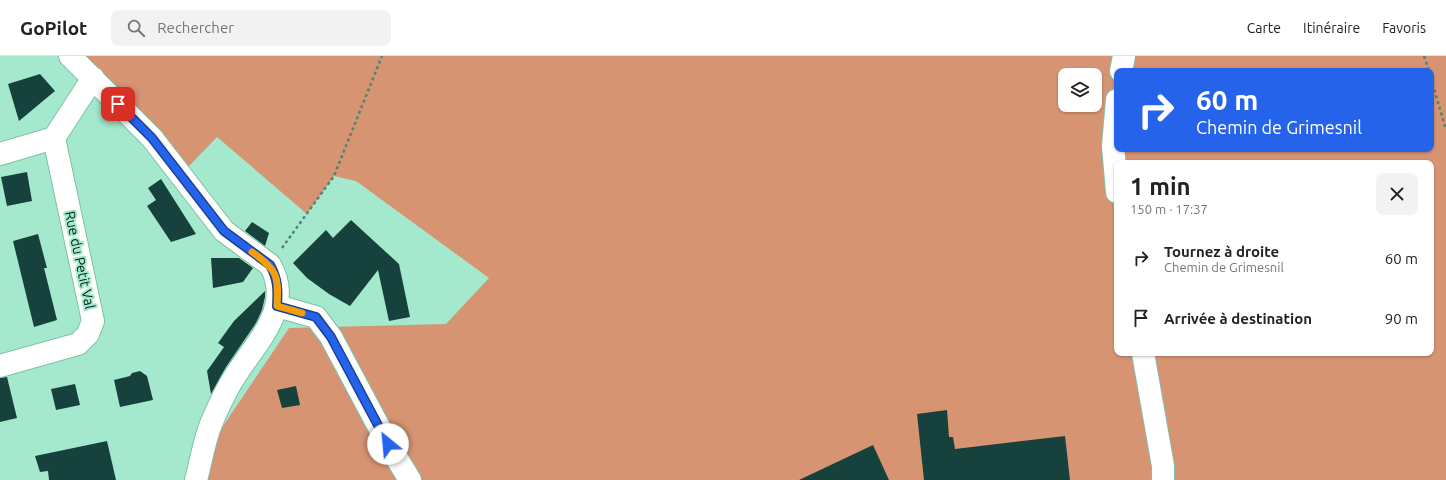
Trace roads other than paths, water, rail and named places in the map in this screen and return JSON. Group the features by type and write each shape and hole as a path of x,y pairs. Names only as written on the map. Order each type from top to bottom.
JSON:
{"street":[{"path":"70,56 152,138 224,231 270,265 275,273 278,284 277,306 270,325 229,386 211,424 196,480"},
{"path":"1122,68 1124,56"},
{"path":"0,154 54,138 93,78"},
{"path":"1114,134 1114,160"},
{"name":"Rue du Petit Val","path":"0,366 78,344 88,334 93,321 54,138"},
{"path":"277,306 316,317 331,337 388,444 410,480"},
{"path":"1144,356 1163,466 1163,480"}]}
